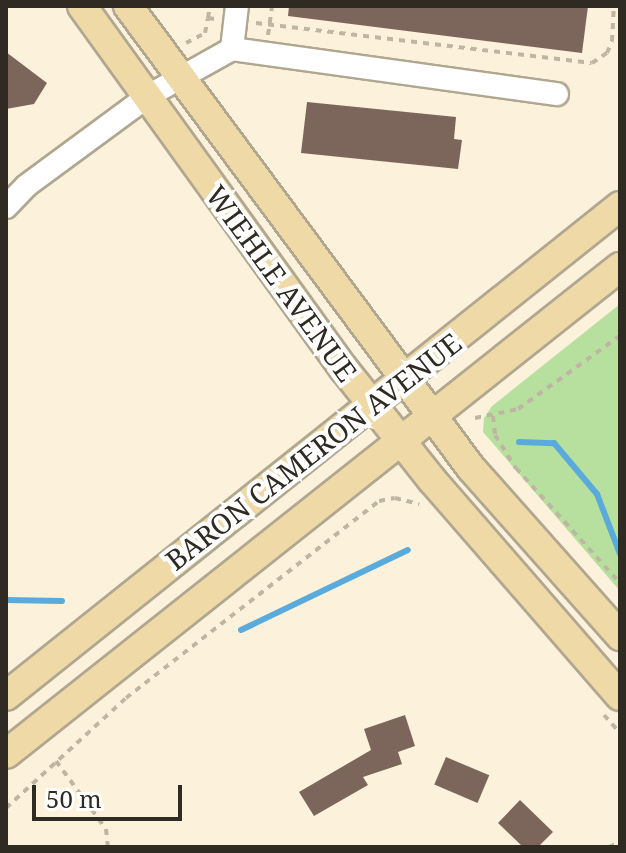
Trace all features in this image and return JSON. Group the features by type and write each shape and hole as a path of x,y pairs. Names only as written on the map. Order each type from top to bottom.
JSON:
{"main road":[{"name":"WIEHLE AVENUE","path":"82,6 372,406 620,696"},
{"name":"WIEHLE AVENUE","path":"128,6 404,381 620,636"},
{"name":"BARON CAMERON AVENUE","path":"6,696 620,206"},
{"name":"BARON CAMERON AVENUE","path":"6,754 402,443 620,267"}],"lane":[{"path":"232,49 236,13"},
{"path":"6,207 26,186 148,96 232,49 557,94"}],"path":[{"path":"174,43 188,43 205,33 210,6"},
{"path":"265,53 272,6"},
{"path":"208,18 236,13 269,24 592,63 607,53 612,41 614,6"},
{"path":"475,418 518,409 620,336"},
{"path":"493,416 495,435 516,468 620,583"},
{"path":"6,808 126,698 379,501 395,498"},
{"path":"56,761 106,829 108,847"},
{"path":"609,847 620,842"}],"green space":[{"path":"620,304 620,591 483,432 484,418 492,406"}],"building":[{"path":"289,6 588,6 582,53 288,16"},
{"path":"6,52 47,83 34,104 6,109"},
{"path":"307,102 456,117 454,139 462,140 458,169 301,153"},
{"path":"405,715 415,746 398,752 402,764 363,777 368,785 314,816 299,792 371,750 364,729"},
{"path":"446,757 489,775 478,803 434,785"},
{"path":"520,800 553,832 538,847 523,847 498,823"}],"waterway":[{"path":"519,442 554,443 597,494 620,554"},
{"path":"241,630 408,550"},
{"path":"6,600 62,601"}]}
